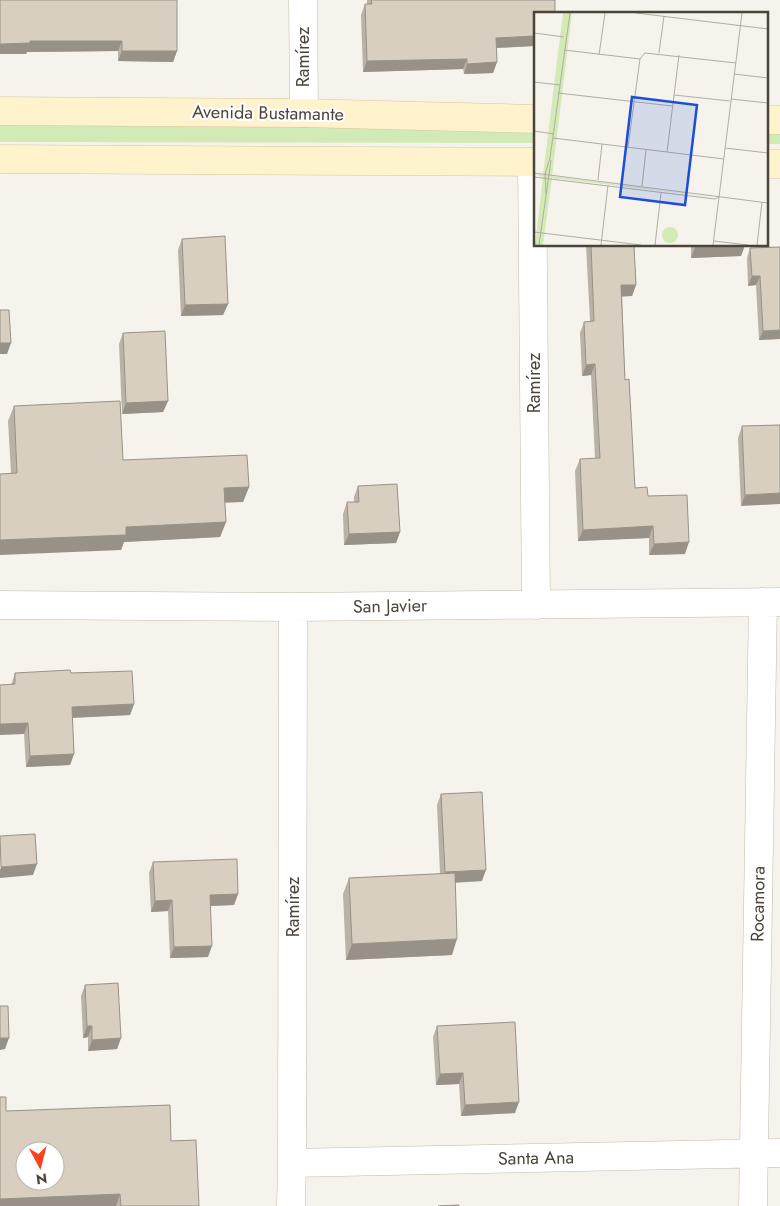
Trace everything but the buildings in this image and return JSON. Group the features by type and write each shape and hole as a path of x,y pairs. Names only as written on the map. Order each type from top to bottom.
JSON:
{"main road":[{"name":"Avenida Bustamante","path":"0,111 304,113 534,119"},
{"path":"0,159 534,162"}],"street":[{"name":"Ramírez","path":"303,0 304,113"},
{"name":"Ramírez","path":"534,246 536,605"},
{"name":"San Javier","path":"0,606 293,607 771,602"},
{"name":"Rocamora","path":"753,1206 767,1153 771,602"},
{"name":"Ramírez","path":"291,1206 293,607"},
{"name":"Santa Ana","path":"292,1163 767,1153"}],"green space":[{"path":"534,119 534,143 0,142 0,122"},
{"path":"768,121 780,121 780,144 768,144"}]}
